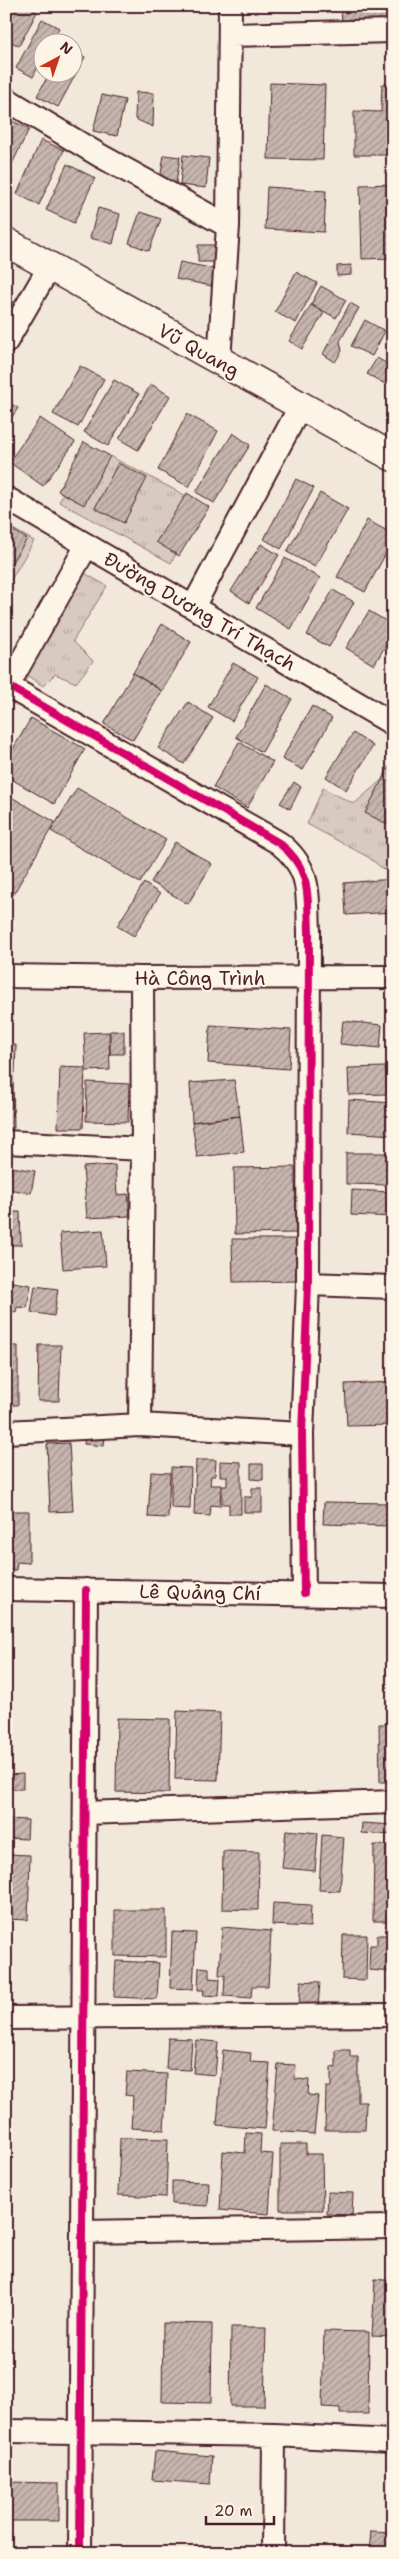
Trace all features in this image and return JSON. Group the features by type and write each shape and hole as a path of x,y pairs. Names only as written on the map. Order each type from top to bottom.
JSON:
{"main road":[{"name":"Vũ Quang","path":"6,242 393,456"}],"street":[{"path":"219,361 228,226 230,6"},
{"path":"231,35 393,31"},
{"path":"6,99 99,155 228,226"},
{"path":"6,342 50,266"},
{"path":"193,607 301,405"},
{"name":"Đường Dương Trí Thạch","path":"6,498 393,724"},
{"path":"87,545 7,688 264,835 293,854 301,866 307,886 308,1284 302,1434 304,1593"},
{"name":"Hà Công Trình","path":"6,976 142,978 393,977"},
{"path":"140,1425 144,1149 142,978"},
{"path":"6,1142 144,1149"},
{"path":"308,1284 393,1287"},
{"path":"6,1432 140,1425 302,1434"},
{"name":"Lê Quảng Chí","path":"6,1589 393,1596"},
{"path":"80,2553 86,1590"},
{"path":"85,1813 393,1802"},
{"path":"6,2018 83,2019 393,2015"},
{"path":"82,2232 393,2227"},
{"path":"6,2431 274,2435 393,2441"},
{"path":"273,2553 274,2435"}],"green space":[{"path":"90,446 202,504 171,563 59,502"},
{"path":"6,525 34,541 6,588"},
{"path":"65,562 107,586 73,641 93,661 76,683 55,674 43,686 7,662"},
{"path":"393,770 393,877 368,857 307,824 323,788 354,804"}],"building":[{"path":"6,6 27,6 37,12 19,46 6,39"},
{"path":"341,6 393,6 393,26 342,28"},
{"path":"42,19 59,28 57,32 35,32"},
{"path":"32,38 32,76 16,68"},
{"path":"45,82 72,82 58,107 37,96"},
{"path":"270,83 325,85 323,160 268,159"},
{"path":"382,84 392,84 392,155 354,155 354,111 381,112"},
{"path":"136,92 154,93 153,127 135,119"},
{"path":"102,95 125,100 117,136 93,131"},
{"path":"6,118 29,129 10,168 6,166"},
{"path":"41,140 64,150 39,205 17,194"},
{"path":"164,155 180,157 176,183 160,180"},
{"path":"183,155 209,158 206,188 180,185"},
{"path":"67,164 95,178 74,223 46,210"},
{"path":"393,184 393,258 362,259 360,185"},
{"path":"267,187 326,191 324,232 265,229"},
{"path":"98,208 120,214 113,244 90,238"},
{"path":"140,212 161,219 149,251 129,243"},
{"path":"198,245 223,245 223,262 198,262"},
{"path":"180,262 215,269 212,286 176,279"},
{"path":"351,265 351,275 337,276 337,266"},
{"path":"296,272 317,283 296,323 275,312"},
{"path":"321,286 346,300 336,318 311,304"},
{"path":"350,303 359,308 340,341 342,351 335,362 323,354"},
{"path":"311,305 324,313 302,349 289,341"},
{"path":"365,320 385,331 372,356 351,346"},
{"path":"377,358 393,367 393,375 387,385 367,374"},
{"path":"80,366 104,379 78,427 53,414"},
{"path":"114,380 139,394 108,446 84,432"},
{"path":"151,384 170,396 138,450 119,439"},
{"path":"6,401 18,408 6,426"},
{"path":"187,414 218,431 189,487 158,470"},
{"path":"40,418 75,442 43,486 9,462"},
{"path":"233,433 250,445 214,503 196,492"},
{"path":"84,442 110,456 84,505 58,491"},
{"path":"118,463 147,478 124,523 95,508"},
{"path":"296,479 314,488 281,549 264,539"},
{"path":"187,493 209,507 179,556 156,542"},
{"path":"320,493 348,509 315,567 287,552"},
{"path":"367,520 393,534 393,540 365,592 337,577"},
{"path":"6,526 27,539 10,565 6,563"},
{"path":"261,544 279,555 249,603 231,591"},
{"path":"285,558 320,578 291,629 256,608"},
{"path":"333,590 354,602 329,647 307,635"},
{"path":"369,611 393,625 393,633 374,665 346,648"},
{"path":"162,624 191,642 162,691 133,673"},
{"path":"233,663 258,677 232,721 208,707"},
{"path":"133,673 162,691 133,740 104,724"},
{"path":"266,684 292,699 262,752 236,737"},
{"path":"188,702 213,718 184,764 158,748"},
{"path":"312,706 332,718 303,770 282,759"},
{"path":"31,718 85,749 54,804 6,776 6,761"},
{"path":"353,733 373,746 346,790 326,777"},
{"path":"239,742 273,762 247,808 213,787"},
{"path":"393,759 393,823 391,826 365,813"},
{"path":"294,782 301,787 290,809 280,803"},
{"path":"77,788 166,840 140,883 51,831"},
{"path":"6,794 55,822 6,907"},
{"path":"175,842 212,864 188,904 151,882"},
{"path":"393,879 393,912 346,915 344,883"},
{"path":"144,883 160,894 134,936 117,926"},
{"path":"343,1021 382,1025 380,1048 340,1044"},
{"path":"210,1025 291,1030 289,1069 208,1063"},
{"path":"110,1031 124,1031 124,1054 110,1054"},
{"path":"109,1032 110,1070 86,1071 84,1033"},
{"path":"6,1045 16,1045 15,1073 6,1073"},
{"path":"60,1067 85,1068 83,1128 58,1128"},
{"path":"386,1067 387,1094 349,1095 348,1068"},
{"path":"6,1075 13,1075 14,1128 6,1128"},
{"path":"234,1080 240,1116 192,1122 190,1083"},
{"path":"87,1082 129,1084 128,1122 86,1121"},
{"path":"349,1100 393,1103 393,1135 348,1132"},
{"path":"240,1116 244,1152 197,1157 192,1122"},
{"path":"346,1153 393,1153 393,1185 346,1184"},
{"path":"115,1165 117,1195 128,1194 130,1216 87,1218 83,1167"},
{"path":"12,1167 35,1171 31,1193 8,1189"},
{"path":"295,1167 296,1233 235,1234 234,1168"},
{"path":"352,1190 393,1192 393,1217 351,1215"},
{"path":"6,1212 20,1212 21,1245 6,1245"},
{"path":"103,1230 106,1266 63,1269 60,1233"},
{"path":"232,1239 298,1239 298,1281 233,1282"},
{"path":"6,1281 31,1285 27,1308 17,1307 16,1312 6,1310"},
{"path":"35,1286 58,1289 54,1316 31,1312"},
{"path":"39,1345 61,1345 59,1401 38,1401"},
{"path":"6,1346 18,1346 18,1405 6,1405"},
{"path":"393,1382 393,1425 347,1426 345,1384"},
{"path":"86,1423 106,1425 104,1446 84,1444"},
{"path":"69,1443 73,1511 50,1512 47,1444"},
{"path":"196,1460 216,1460 215,1476 211,1476 210,1485 221,1485 220,1506 211,1505 210,1516 194,1515"},
{"path":"220,1461 241,1462 241,1514 229,1514 229,1504 222,1504 222,1486 227,1486 227,1476 220,1476"},
{"path":"251,1464 263,1464 263,1480 251,1479"},
{"path":"171,1467 191,1468 190,1509 171,1508"},
{"path":"151,1472 170,1473 168,1518 148,1517"},
{"path":"252,1488 262,1488 262,1512 244,1512 244,1497 252,1497"},
{"path":"324,1502 391,1503 391,1526 323,1524"},
{"path":"6,1511 29,1511 29,1563 17,1562 16,1570 6,1570"},
{"path":"177,1711 220,1713 218,1780 175,1779"},
{"path":"117,1718 170,1719 169,1793 116,1792"},
{"path":"379,1724 393,1724 393,1782 380,1782"},
{"path":"23,1774 23,1789 6,1789 6,1775"},
{"path":"6,1819 28,1820 27,1839 6,1838"},
{"path":"362,1823 393,1825 393,1835 361,1833"},
{"path":"286,1830 318,1833 315,1871 282,1868"},
{"path":"322,1835 344,1837 340,1891 319,1890"},
{"path":"374,1845 393,1845 393,1921 373,1921"},
{"path":"223,1851 259,1852 258,1910 222,1909"},
{"path":"6,1854 30,1855 28,1920 6,1919"},
{"path":"273,1903 311,1905 310,1927 272,1925"},
{"path":"115,1910 166,1910 166,1957 115,1956"},
{"path":"222,1927 271,1931 268,1986 252,1986 251,1998 224,1996 225,1975 219,1975"},
{"path":"172,1932 196,1933 193,1989 170,1988"},
{"path":"343,1935 367,1935 366,1980 342,1979"},
{"path":"377,1935 387,1935 387,1941 393,1941 393,1972 369,1970 370,1945 377,1945"},
{"path":"116,1961 159,1963 157,1999 114,1997"},
{"path":"199,1967 209,1968 209,1978 220,1979 219,1996 203,1995 204,1990 198,1990"},
{"path":"301,1981 320,1982 318,2008 299,2006"},
{"path":"168,2038 192,2039 190,2070 166,2069"},
{"path":"196,2040 218,2042 215,2075 193,2073"},
{"path":"223,2050 251,2053 250,2062 270,2063 265,2129 217,2125"},
{"path":"336,2050 350,2050 350,2057 358,2057 358,2102 366,2102 365,2130 325,2130 326,2087 331,2087 331,2067 336,2068"},
{"path":"278,2064 296,2065 295,2079 309,2080 308,2095 318,2096 314,2134 272,2131"},
{"path":"127,2072 167,2074 164,2130 131,2128 133,2096 125,2095"},
{"path":"246,2133 261,2134 260,2153 273,2154 269,2214 220,2210 223,2151 245,2153"},
{"path":"120,2138 168,2139 166,2197 118,2195"},
{"path":"280,2144 306,2144 306,2154 322,2154 323,2210 280,2210"},
{"path":"172,2181 209,2182 208,2206 172,2204"},
{"path":"328,2192 353,2193 352,2215 327,2214"},
{"path":"375,2279 393,2281 392,2337 372,2336"},
{"path":"163,2323 212,2324 211,2403 162,2402"},
{"path":"231,2327 266,2327 264,2406 230,2406"},
{"path":"324,2331 369,2332 368,2414 340,2414 340,2408 322,2407"},
{"path":"155,2451 212,2456 210,2484 152,2480"},
{"path":"6,2482 59,2483 59,2521 6,2521"},
{"path":"371,2531 393,2532 393,2553 369,2553"},
{"path":"10,2548 52,2553 9,2553"}],"cycle path":[{"path":"8,686 279,843 297,862 306,883 309,931 308,1284 302,1434 304,1593"},
{"path":"80,2553 86,1590"}]}
